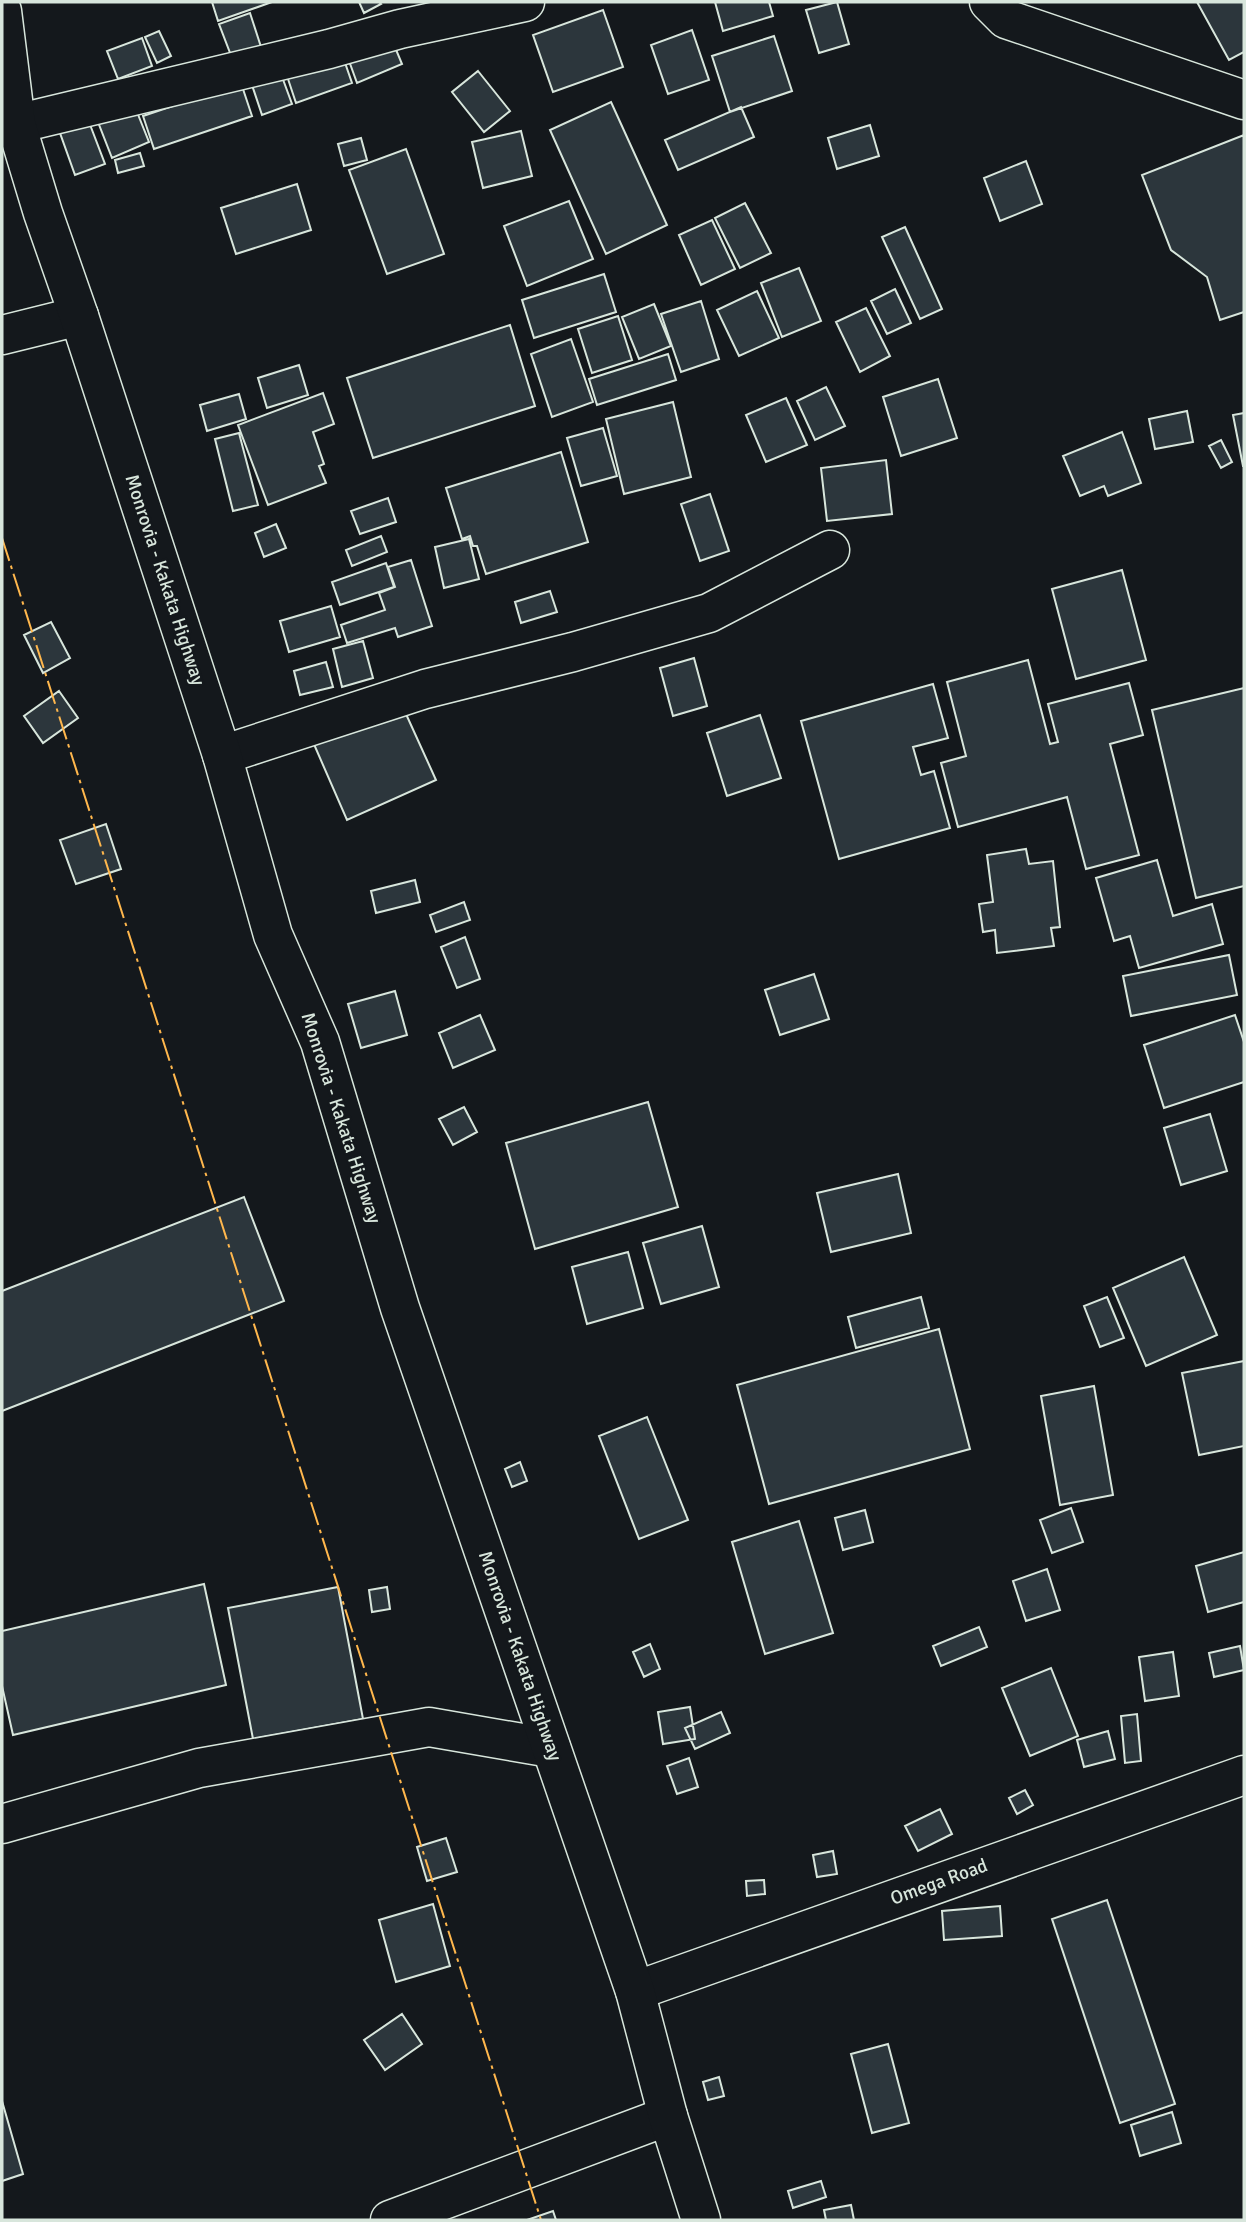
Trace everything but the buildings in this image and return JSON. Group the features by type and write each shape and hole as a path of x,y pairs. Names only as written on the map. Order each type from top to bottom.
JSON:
{"main road":[{"path":"16,124 329,49 400,29 525,2"},
{"path":"989,2 1006,19 1244,100"},
{"name":"Monrovia - Kakata Highway","path":"2,12 16,124 43,213 222,755 274,935 320,1042 400,1308 635,1991 668,2116 701,2220"},
{"path":"2,335 79,316"},
{"path":"222,755 425,689 573,652 709,613 830,550"},
{"path":"2,1824 199,1768 429,1727 551,1748"},
{"name":"Omega Road","path":"635,1991 1244,1775"},
{"path":"390,2220 668,2116"}],"power":[{"path":"2,538 541,2220"}]}
